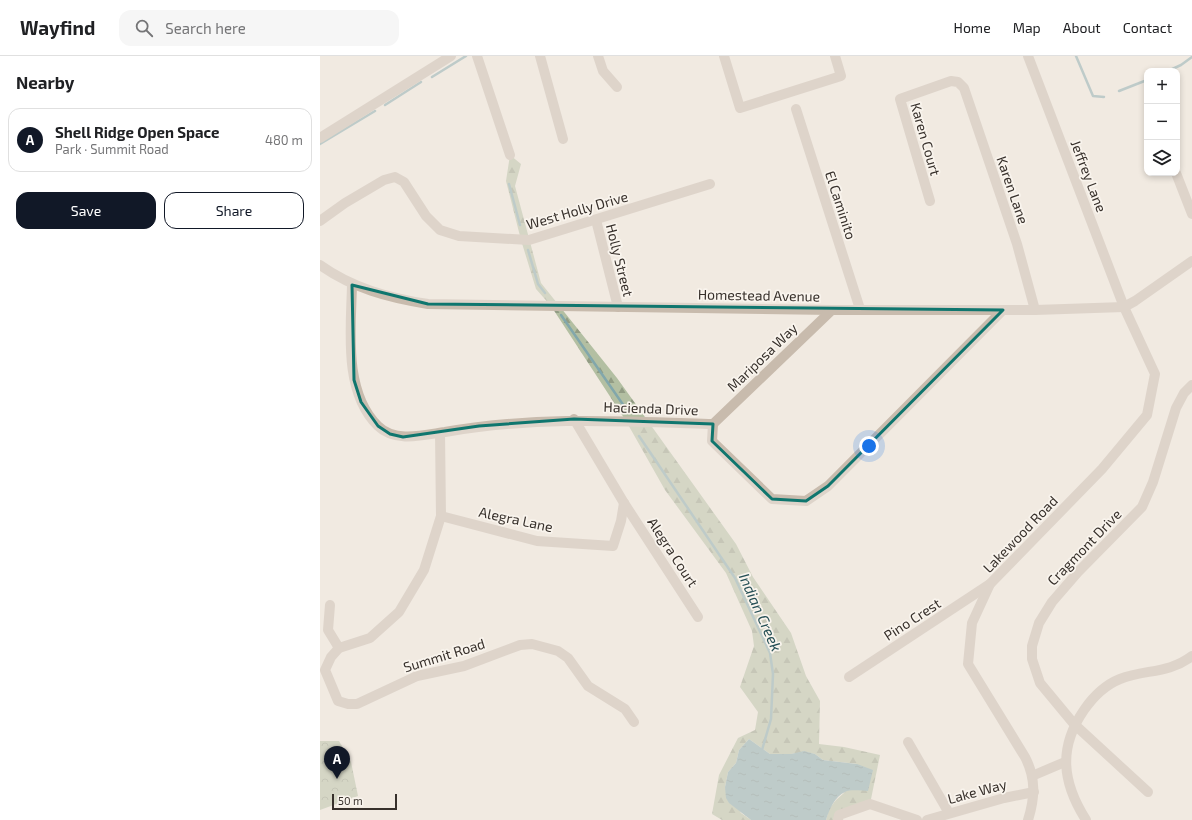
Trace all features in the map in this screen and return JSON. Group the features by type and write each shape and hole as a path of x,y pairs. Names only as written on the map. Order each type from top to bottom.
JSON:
{"street":[{"path":"320,138 451,56"},
{"path":"477,56 510,155"},
{"path":"540,56 563,139"},
{"path":"598,56 603,71 617,87"},
{"path":"724,56 740,108 841,76 834,56"},
{"name":"Jeffrey Lane","path":"1028,56 1124,307"},
{"name":"Karen Court","path":"930,201 900,99 951,81 958,82"},
{"name":"Karen Lane","path":"958,82 964,88 1009,221 1035,310"},
{"name":"El Caminito","path":"796,109 860,309"},
{"path":"1177,176 1192,214"},
{"name":"West Holly Drive","path":"320,221 345,203 384,180 395,178 404,182 426,216 440,230 459,236 529,240 710,184"},
{"name":"Holly Street","path":"596,220 618,307"},
{"path":"1124,307 1191,263"},
{"name":"Homestead Avenue","path":"320,265 352,285 406,300 428,304 832,310 1035,310 1124,307"},
{"name":"Hacienda Drive","path":"352,285 354,380 361,402 378,426 390,434 403,437 479,426 574,419 713,424 712,441 772,499 806,501 828,486 1003,310"},
{"name":"Lakewood Road","path":"1028,820 1034,792 1032,776 1025,757 968,664 972,623 990,584 1102,469 1147,415 1155,374 1124,307"},
{"name":"Mariposa Way","path":"713,424 832,310"},
{"name":"Cragmont Drive","path":"1148,792 1074,724 1040,684 1032,659 1032,646 1044,613 1052,602 1078,572 1142,506 1153,482 1176,408 1184,393 1192,385"},
{"path":"574,419 624,503"},
{"path":"330,605 328,630 339,648 370,638 399,612 424,570 441,516 440,432"},
{"name":"Alegra Lane","path":"441,516 537,541 613,546 621,521 624,503"},
{"name":"Alegra Court","path":"624,503 698,617"},
{"name":"Pino Crest","path":"849,677 990,584"},
{"name":"Summit Road","path":"339,648 330,657 325,670 338,701 348,704 363,701 418,676 464,666 520,645 532,644 558,651 568,658 588,686 625,709 634,722"},
{"path":"1086,820 1076,805 1068,780 1065,762 1067,744 1074,724 1088,704 1112,683 1122,678 1166,670 1181,664 1192,656"},
{"path":"908,742 949,813"},
{"path":"1032,776 1065,762"},
{"name":"Lake Way","path":"927,820 949,813 1034,792"},
{"path":"838,820 840,815 870,804 917,820"}],"highlighted area":[{"path":"352,285 428,304 1003,310 828,486 806,501 772,499 712,441 713,424 574,419 479,426 403,437 390,434 378,426 361,402 354,380"}],"green space":[{"path":"510,155 521,164 515,186 541,283 617,378 736,544 753,577 791,633 806,676 820,701 819,744 844,747 880,755 870,804 838,820 826,820 829,809 845,792 857,764 823,760 815,754 804,752 791,754 770,754 749,739 739,750 736,763 728,772 725,787 741,813 751,820 722,820 712,814 719,775 738,738 755,730 758,712 740,687 754,646 752,631 726,573 665,490 626,421 551,306 536,289 521,240 506,181"},
{"path":"320,741 339,741 351,762 358,796 320,810"}],"water":[{"path":"749,739 770,754 791,754 804,751 815,754 823,760 857,764 873,770 868,791 856,790 841,794 833,804 826,820 751,820 729,803 726,798 725,787 728,772 736,763 739,750"}],"waterway":[{"path":"432,77 466,56"},
{"path":"1076,56 1093,96 1104,97"},
{"path":"1174,68 1192,57"},
{"path":"1119,91 1144,81"},
{"path":"385,105 421,82"},
{"path":"320,144 375,111"},
{"name":"Indian Creek","path":"509,184 520,225"},
{"name":"Indian Creek","path":"528,250 538,284 545,293"},
{"name":"Indian Creek","path":"561,315 624,406"},
{"name":"Indian Creek","path":"639,436 735,578 770,653 773,674 771,719 762,750"}],"place":[{"name":"Shell Ridge Open Space","path":"337,779"}]}
